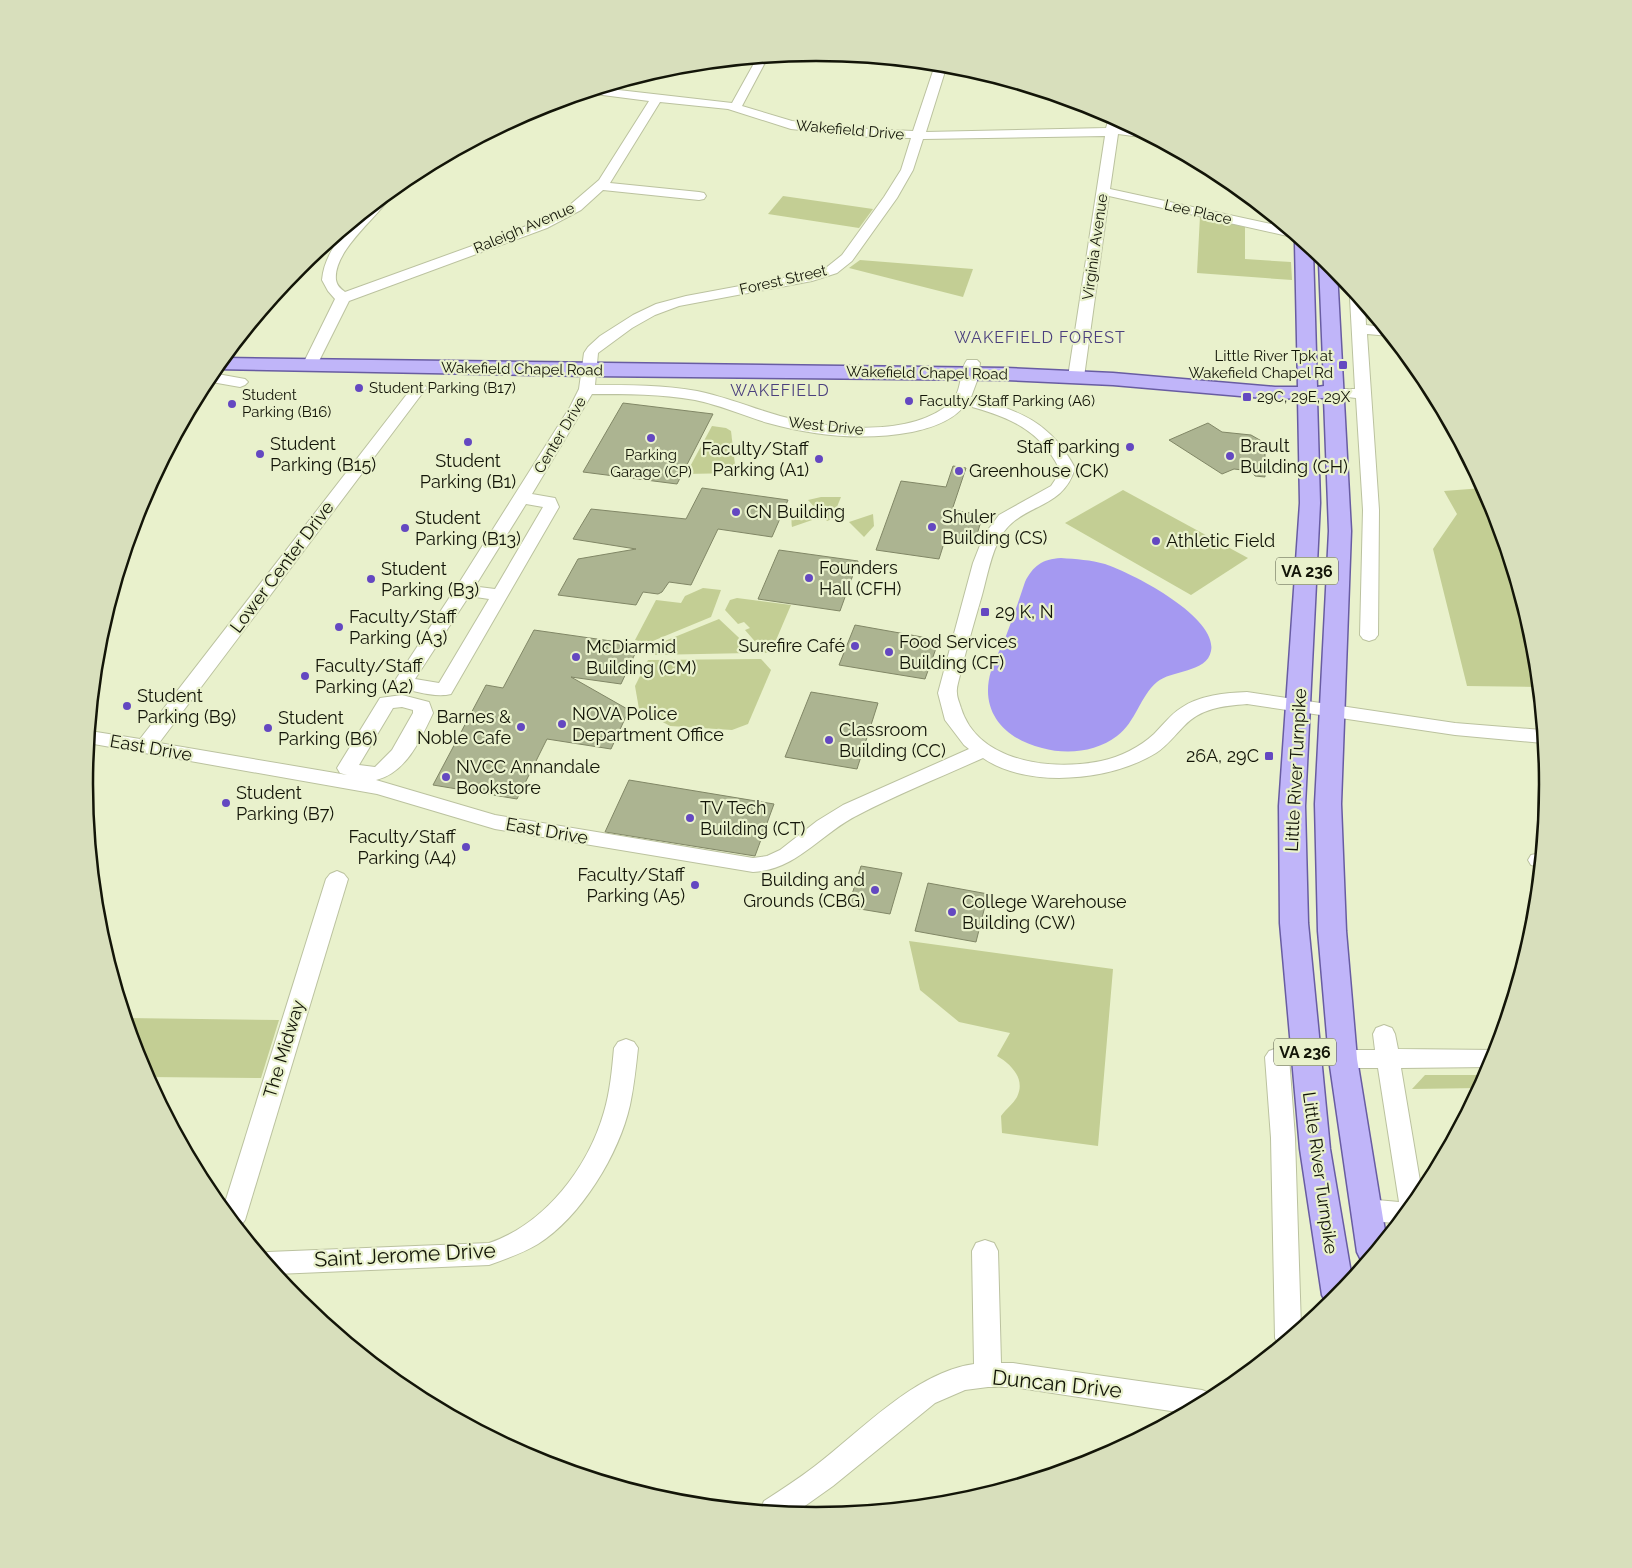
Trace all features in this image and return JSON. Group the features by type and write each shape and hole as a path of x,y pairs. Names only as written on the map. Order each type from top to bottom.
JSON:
{"main road":[{"name":"Little River Turnpike","path":"1304,252 1310,520 1292,806 1294,923 1306,1073 1315,1149 1336,1285"},
{"name":"Little River Turnpike","path":"1329,275 1340,531 1328,804 1329,876 1334,961 1344,1059 1366,1210 1374,1242"},
{"name":"Wakefield Chapel Road","path":"235,355 313,361"},
{"name":"Wakefield Chapel Road","path":"228,364 313,361 972,368 1077,372 1335,392"},
{"name":"Wakefield Chapel Road","path":"1077,372 1215,388 1307,390"},
{"path":"1215,388 1279,400 1300,415 1309,437"}],"street":[{"path":"736,107 760,64"},
{"name":"Forest Street","path":"590,365 595,347 603,340 666,306 686,300 812,277 832,270 840,264 855,249 903,178 939,72"},
{"name":"Wakefield Drive","path":"608,92 736,107 780,122 802,127 919,135 1113,127"},
{"name":"Raleigh Avenue","path":"343,298 555,218 581,203 600,186 657,97"},
{"name":"Virginia Avenue","path":"1077,372 1113,127"},
{"path":"600,186 699,196"},
{"name":"Lee Place","path":"1104,191 1280,230"},
{"path":"313,361 343,298 331,286 329,279 331,266 348,239 362,222"},
{"path":"1357,305 1371,527 1369,635"},
{"path":"1359,329 1379,331"},
{"name":"Center Drive","path":"522,498 548,502 551,507 444,690 405,683 405,679 421,653 468,583 578,407 587,389 590,365"},
{"path":"972,368 962,399 995,408 1031,424 1046,435 1056,446 1067,468 1062,484 1054,492 1022,507 998,525 990,541 980,571 947,693 948,706 956,722 982,752 996,759 1023,766 1064,771 1108,766 1142,752 1154,744 1189,712 1202,706 1231,699 1247,698 1455,729 1537,736"},
{"path":"218,378 240,382"},
{"name":"Lower Center Drive","path":"145,746 419,388"},
{"name":"West Drive","path":"587,389 676,393 731,404 790,424 820,429 860,432 897,430 926,423 949,412 962,399"},
{"name":"Wakefield Chapel Road","path":"1335,392 1364,394"},
{"path":"468,583 472,591 500,595"},
{"path":"342,773 387,702 402,701 422,706 424,709 422,717 392,764 380,779"},
{"name":"East Drive","path":"95,738 380,779 495,822 740,864 762,866 772,864 796,850 829,823 850,810 982,752"},
{"name":"The Midway","path":"234,1212 336,879"},
{"path":"1384,1034 1410,1195"},
{"name":"Saint Jerome Drive","path":"275,1263 488,1254 504,1250 522,1242 544,1226 561,1209 596,1160 613,1123 618,1104 626,1048"},
{"path":"1277,1057 1283,1138 1288,1331"},
{"path":"1344,1059 1485,1058"},
{"path":"1366,1210 1397,1213"},
{"path":"985,1251 988,1375"},
{"name":"Duncan Drive","path":"785,1506 925,1394 964,1378 988,1375 1013,1375 1191,1401"}],"green space":[{"path":"783,196 873,209 859,228 768,214"},
{"path":"1200,216 1245,227 1245,259 1291,262 1292,280 1197,273"},
{"path":"860,260 973,269 963,297 849,268"},
{"path":"712,426 726,428 731,431 736,473 686,474"},
{"path":"1475,489 1484,507 1514,597 1525,643 1532,687 1467,686 1433,549 1457,514 1444,491"},
{"name":"Athletic Field","path":"1123,490 1248,558 1191,595 1065,523"},
{"path":"821,497 841,497 832,519 827,521 808,500"},
{"path":"803,503 818,518 792,527 793,514"},
{"path":"873,514 874,526 864,537 849,522"},
{"path":"703,588 721,590 711,617 648,643 635,640 656,600 681,603 685,596"},
{"path":"737,598 791,605 771,652 765,653 745,630 750,628 744,622 738,624 725,610 730,600"},
{"path":"719,619 753,651 750,653 651,655 655,645"},
{"path":"761,659 771,670 748,724 732,730 670,726 639,709 635,686 648,660"},
{"path":"909,941 1113,969 1098,1146 1002,1133 1001,1116 1017,1097 1020,1084 1012,1068 997,1056 1010,1033 959,1022 920,990"},
{"path":"133,1018 279,1020 261,1078 155,1077"},
{"path":"1425,1075 1477,1075 1471,1088 1412,1089"}],"shaded area":[{"path":"1061,558 1105,564 1134,577 1171,598 1188,611 1201,624 1210,638 1211,651 1203,663 1157,682 1146,694 1129,724 1117,736 1100,746 1081,751 1061,751 1042,748 1016,738 998,721 992,711 989,699 988,685 991,671 1009,629 1025,582 1039,564"}],"building":[{"name":"Parking Garage (CP)","path":"623,403 713,414 677,484 583,472"},
{"name":"Brault Building (CH)","path":"1208,423 1222,432 1251,435 1265,443 1265,477 1255,476 1251,471 1234,469 1222,474 1169,440"},
{"name":"Shuler Building (CS)","path":"953,466 966,468 952,510 983,515 974,544 945,540 939,559 876,550 901,481 946,487"},
{"path":"702,488 788,500 772,537 718,529 691,585 669,582 662,592 658,594 643,592 636,605 558,595 578,559 636,549 573,539 591,509 686,519"},
{"name":"Founders Hall (CFH)","path":"779,550 858,561 840,611 758,599"},
{"name":"Food Services Building (CF)","path":"855,625 939,640 925,679 839,665"},
{"path":"534,630 639,645 621,684 571,677 629,710 611,749 547,739 517,799 433,785 486,685 503,688"},
{"name":"Classroom Building (CC)","path":"811,692 878,703 857,769 785,757"},
{"name":"TV Tech Building (CT)","path":"629,780 774,804 755,856 605,832"},
{"name":"Building and Grounds (CBG)","path":"861,866 902,873 890,914 848,907"},
{"name":"College Warehouse Building (CW)","path":"928,883 988,894 976,942 915,931"}],"place":[{"name":"Little River Tpk at Wakefield Chapel Rd","path":"1343,365"},
{"name":"Student Parking (B17)","path":"359,388"},
{"name":"29C, 29E, 29X","path":"1247,397"},
{"name":"Faculty/Staff Parking (A6)","path":"909,401"},
{"name":"Student Parking (B16)","path":"232,404"},
{"name":"Parking Garage (CP)","path":"651,438"},
{"name":"Student Parking (B1)","path":"468,442"},
{"name":"Staff parking","path":"1130,447"},
{"name":"Student Parking (B15)","path":"260,454"},
{"name":"Brault Building (CH)","path":"1230,456"},
{"name":"Faculty/Staff Parking (A1)","path":"819,459"},
{"name":"Greenhouse (CK)","path":"959,471"},
{"name":"CN Building","path":"736,512"},
{"name":"Shuler Building (CS)","path":"932,527"},
{"name":"Student Parking (B13)","path":"405,528"},
{"name":"Athletic Field","path":"1156,541"},
{"name":"Founders Hall (CFH)","path":"809,578"},
{"name":"Student Parking (B3)","path":"371,579"},
{"name":"29 K, N","path":"985,612"},
{"name":"Faculty/Staff Parking (A3)","path":"339,627"},
{"name":"Surefire Café","path":"855,646"},
{"name":"Food Services Building (CF)","path":"889,652"},
{"name":"McDiarmid Building (CM)","path":"576,657"},
{"name":"Faculty/Staff Parking (A2)","path":"305,676"},
{"name":"Student Parking (B9)","path":"127,706"},
{"name":"NOVA Police Department Office","path":"562,724"},
{"name":"Barnes & Noble Cafe","path":"521,727"},
{"name":"Student Parking (B6)","path":"268,728"},
{"name":"Classroom Building (CC)","path":"829,740"},
{"name":"26A, 29C","path":"1269,756"},
{"name":"NVCC Annandale Bookstore","path":"446,777"},
{"name":"Student Parking (B7)","path":"226,803"},
{"name":"TV Tech Building (CT)","path":"690,818"},
{"name":"Faculty/Staff Parking (A4)","path":"466,847"},
{"name":"Faculty/Staff Parking (A5)","path":"695,885"},
{"name":"Building and Grounds (CBG)","path":"875,890"},
{"name":"College Warehouse Building (CW)","path":"952,912"}],"district":[{"name":"WAKEFIELD FOREST","path":"1040,337"},
{"name":"WAKEFIELD","path":"780,390"}]}
